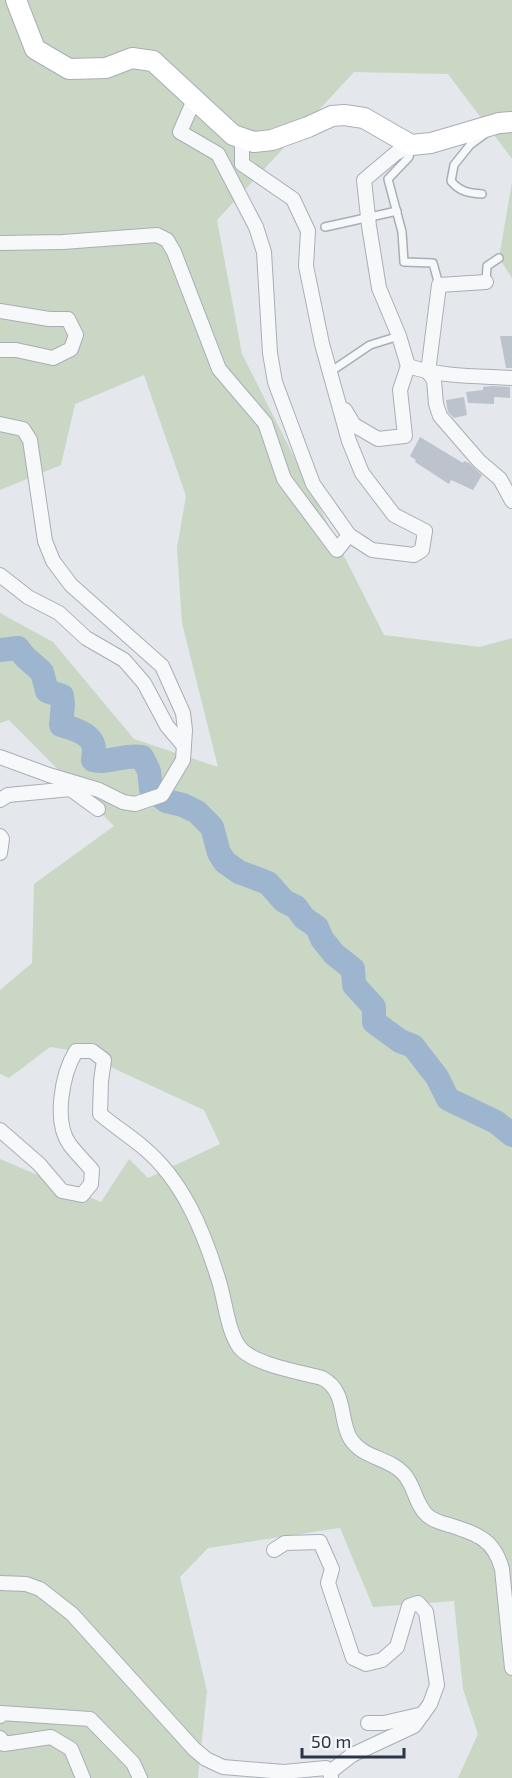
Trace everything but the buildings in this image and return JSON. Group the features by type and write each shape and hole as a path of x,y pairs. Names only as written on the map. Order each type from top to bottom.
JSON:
{"main road":[{"path":"16,0 35,49 69,69 106,68 132,58 153,61 233,135 254,142 272,140 332,116 344,115 364,118 411,145 431,143 505,122"}],"street":[{"path":"194,100 180,132 218,154 256,227 264,252 270,353 275,382 313,484 349,536 372,549 414,555 422,550 425,531 394,515 362,472 349,441 330,372 306,266 308,231 293,199 242,164 242,138"},
{"path":"339,407 347,411 354,425 378,439 405,436 400,390 408,366 399,336 379,288 364,180 396,153 411,145"},
{"path":"0,243 63,242 157,235 167,240 174,252 219,369 265,423 284,479 337,550 349,536"},
{"path":"486,282 439,285 429,372 434,380 436,404 440,416 479,461 500,479 512,501"},
{"path":"0,311 49,319 68,319 76,335 71,349 53,358 16,350 0,350"},
{"path":"408,366 429,372 512,378"},
{"path":"0,424 23,429 30,440 45,541 53,561 70,585 162,666 183,713 184,746 183,760 162,795 135,804 123,802 99,790 54,777 0,757"},
{"path":"0,575 28,597 59,613 86,638 124,660 144,683 167,726 184,746"},
{"path":"54,777 98,809"},
{"path":"0,800 8,795 71,789"},
{"path":"0,836 3,839 0,853"},
{"path":"0,1130 39,1164 62,1191 82,1195 91,1184 92,1170 70,1145 63,1131 61,1099 67,1065 76,1051 92,1051 104,1060 100,1114 143,1148 159,1164 172,1178 195,1215 218,1278 227,1317 239,1346 258,1359 330,1382 343,1406 348,1435 354,1443 367,1454 399,1468 411,1482 421,1506 432,1519 472,1532 485,1540 498,1556 502,1569 512,1668"},
{"path":"0,1583 26,1584 40,1589 72,1614 194,1749 206,1759 223,1767 284,1772 326,1768 331,1775 352,1755 414,1726 430,1704 437,1685 426,1612 418,1603 409,1606 397,1647 382,1660 366,1664 353,1658 328,1583 333,1569 320,1542 285,1543 274,1550"},
{"path":"0,1716 1,1713 90,1719 133,1764 140,1778"},
{"path":"368,1723 384,1723 423,1714"},
{"path":"0,1738 4,1744 51,1737 71,1749 83,1778"}],"lane":[{"path":"482,194 467,193 457,188 451,181 453,165 470,145 505,122"},
{"path":"411,145 409,157 388,179 402,232 404,262 433,263 439,285"},
{"path":"325,227 397,211"},
{"path":"486,282 487,266 499,258"},
{"path":"330,372 370,345 399,336"}],"green space":[{"path":"0,0 512,0 512,159 448,74 354,72 217,220 242,354 384,635 480,647 512,638 512,1778 458,1778 478,1734 463,1689 454,1601 373,1607 340,1528 208,1548 180,1577 207,1691 198,1778 0,1778 0,1159 101,1202 129,1159 148,1178 220,1144 204,1110 76,1051 50,1047 9,1078 0,1074 0,990 32,963 34,884 114,826 9,720 0,723 0,613 53,642 134,739 218,767 182,623 177,548 186,496 144,375 75,404 61,465 0,490"},
{"path":"512,182 512,278 499,258"}],"waterway":[{"path":"0,650 18,648 42,672 47,691 62,696 61,725 72,728 91,740 94,750 93,760 142,757 149,771 151,789 166,801 183,805 197,812 212,827 219,853 225,862 239,872 268,883 284,901 296,907 304,918 317,927 322,939 334,954 353,969 354,985 374,1007 374,1022 400,1041 413,1046 437,1077 448,1099 496,1122 512,1135"}]}
